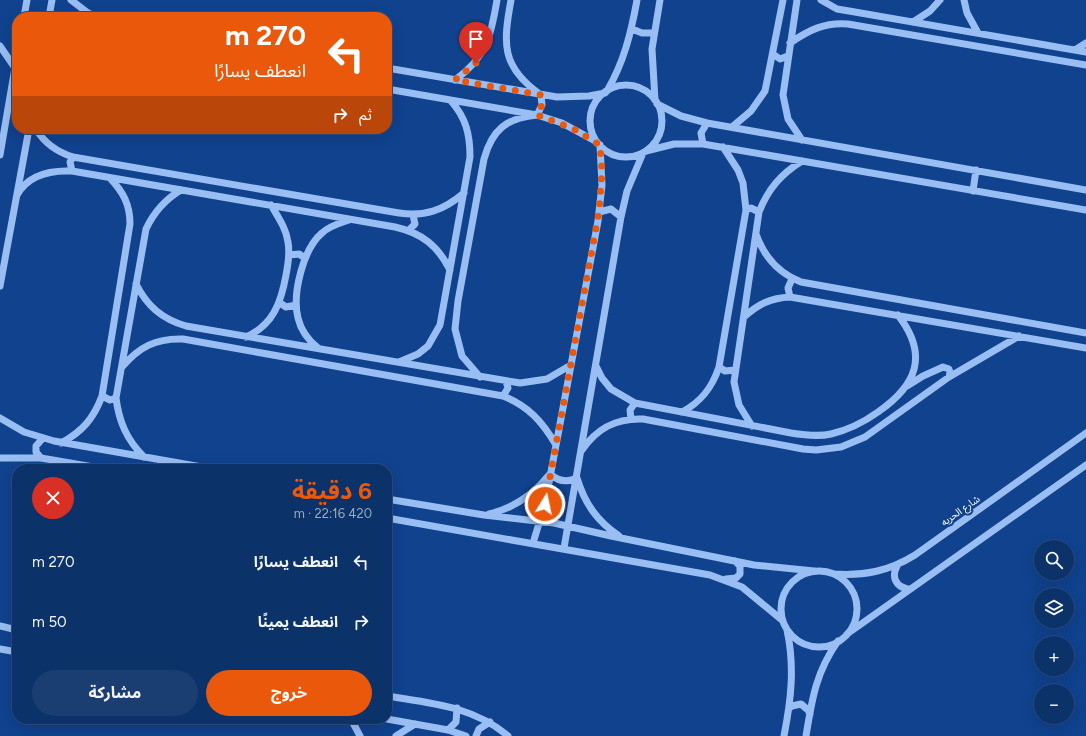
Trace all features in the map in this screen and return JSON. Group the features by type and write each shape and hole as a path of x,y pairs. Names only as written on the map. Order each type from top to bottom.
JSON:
{"street":[{"path":"25,12 27,0"},
{"path":"50,12 52,0"},
{"path":"71,0 87,12"},
{"path":"497,0 498,35 513,68 521,78 541,95 542,105 537,115"},
{"path":"455,80 476,63 483,52 498,35 511,0"},
{"path":"533,543 545,504 599,212 602,171 599,143 592,130 591,116 596,103 606,92 623,61 632,29 637,0"},
{"path":"564,548 621,217 627,190 644,152 655,142 661,130 662,116 656,102 652,66 654,32 660,0"},
{"path":"732,126 751,111 765,91 783,0"},
{"path":"797,0 784,82 784,107 788,119 802,140"},
{"path":"821,0 837,9 1086,52"},
{"path":"913,22 930,11 940,0"},
{"path":"964,0 967,13 978,33"},
{"path":"848,24 845,17 849,11"},
{"path":"790,42 812,29 823,25 848,24 1086,65"},
{"path":"632,29 642,34 654,32"},
{"path":"1075,50 1086,43"},
{"path":"0,46 12,67"},
{"path":"773,54 780,59 788,56"},
{"path":"392,69 541,95 573,97 606,92 624,86 633,86 642,89 656,102 681,116 707,123 732,126 802,140 1086,190"},
{"path":"0,155 12,89"},
{"path":"392,90 537,115 562,123 599,143 607,151 625,157 674,144 703,144 1086,210"},
{"path":"396,362 418,354 428,346 440,325 446,299 470,157 467,127 461,113 451,101"},
{"path":"0,116 8,111"},
{"path":"480,377 462,356 457,343 455,329 458,301 484,159 488,144 496,132 508,122 522,116 537,115"},
{"path":"703,144 701,133 707,123"},
{"path":"0,286 28,134"},
{"path":"40,134 46,143 54,149 74,157 413,215 441,210 453,203 464,193"},
{"path":"682,412 692,406 709,389 719,367 746,210 744,190 738,170 723,147"},
{"path":"470,157 476,155 484,159"},
{"path":"72,171 70,162 74,157"},
{"path":"752,426 739,405 735,394 734,370 744,317 759,212 764,199 780,177 802,161"},
{"path":"973,190 976,170"},
{"path":"17,195 22,187 40,175 50,172 72,171 271,205 409,230 423,236 434,246 444,257 450,270"},
{"path":"61,442 83,428 98,408 102,396 129,237 130,211 119,187 110,178"},
{"path":"144,457 127,436 119,418 116,398 143,240 150,219 156,210 181,190"},
{"path":"246,337 257,332 266,324 280,303 289,256 285,230 271,205"},
{"path":"746,210 751,208 759,212"},
{"path":"599,212 603,209 611,209 621,217"},
{"path":"409,230 415,224 413,215"},
{"path":"320,349 310,341 302,330 298,318 296,305 305,258 312,244 322,232 335,224 351,219"},
{"path":"756,234 761,248 769,260 780,271 792,279 810,284 1086,333"},
{"path":"129,237 136,236 143,240"},
{"path":"289,256 299,254 305,258"},
{"path":"790,297 788,288 792,279"},
{"path":"136,284 142,296 156,311 173,322 186,326 506,381 534,382 547,379 571,365"},
{"path":"744,317 753,308 764,302 777,298 790,297 1086,348"},
{"path":"446,299 451,302 458,301"},
{"path":"280,303 286,307 296,305"},
{"path":"898,315 912,337 915,349 915,362 907,386"},
{"path":"183,339 182,334 186,326"},
{"path":"582,450 589,440 602,428 619,421 631,419 654,421 790,447 829,450 865,438 949,378 1019,336"},
{"path":"122,367 132,355 143,347 156,341 183,339 503,396 529,409 540,419 556,445"},
{"path":"596,366 602,378 611,389 636,403 752,426 808,435 830,434 871,417 907,386 923,376 943,367 949,369 949,378"},
{"path":"719,367 725,371 734,370"},
{"path":"503,396 508,388 506,381"},
{"path":"102,396 110,400 116,398"},
{"path":"631,419 630,410 636,403"},
{"path":"0,418 24,432 43,438 184,464"},
{"name":"شارع الحريه","path":"834,574 870,574 897,566 915,555 1086,433"},
{"path":"41,458 36,452 36,446 43,438"},
{"path":"0,458 41,458 76,464"},
{"path":"787,630 795,638 805,644 827,646 838,641 908,589 1086,465"},
{"path":"1077,471 1086,471"},
{"path":"550,474 560,480 566,481 577,478"},
{"path":"484,515 507,508 528,497 550,474"},
{"path":"577,478 582,494 599,521 623,538"},
{"path":"392,500 484,515 568,526 735,561 834,574 850,587 854,596 856,616 847,634"},
{"path":"392,519 684,569 724,579 751,593 782,620"},
{"path":"724,579 736,578 740,574 740,566 735,561"},
{"path":"897,566 894,579 900,586 908,589"},
{"path":"784,736 789,708 793,669 792,649 787,630 782,620 782,598 787,588 794,580 804,574 814,571"},
{"path":"0,626 12,629"},
{"path":"806,736 815,685 828,656 838,641"},
{"path":"0,649 12,651"},
{"path":"392,697 457,708 490,722 508,736"},
{"path":"789,708 801,704 810,714"},
{"path":"448,730 456,722 457,708"},
{"path":"392,720 448,730 466,736"},
{"path":"476,736 479,729 490,722"},
{"path":"354,724 360,736"},
{"path":"396,736 415,724"}],"route":[{"path":"476,63 455,80 541,95 542,105 537,115 562,123 586,135 598,142 600,145 602,171 599,212 545,504"}]}
